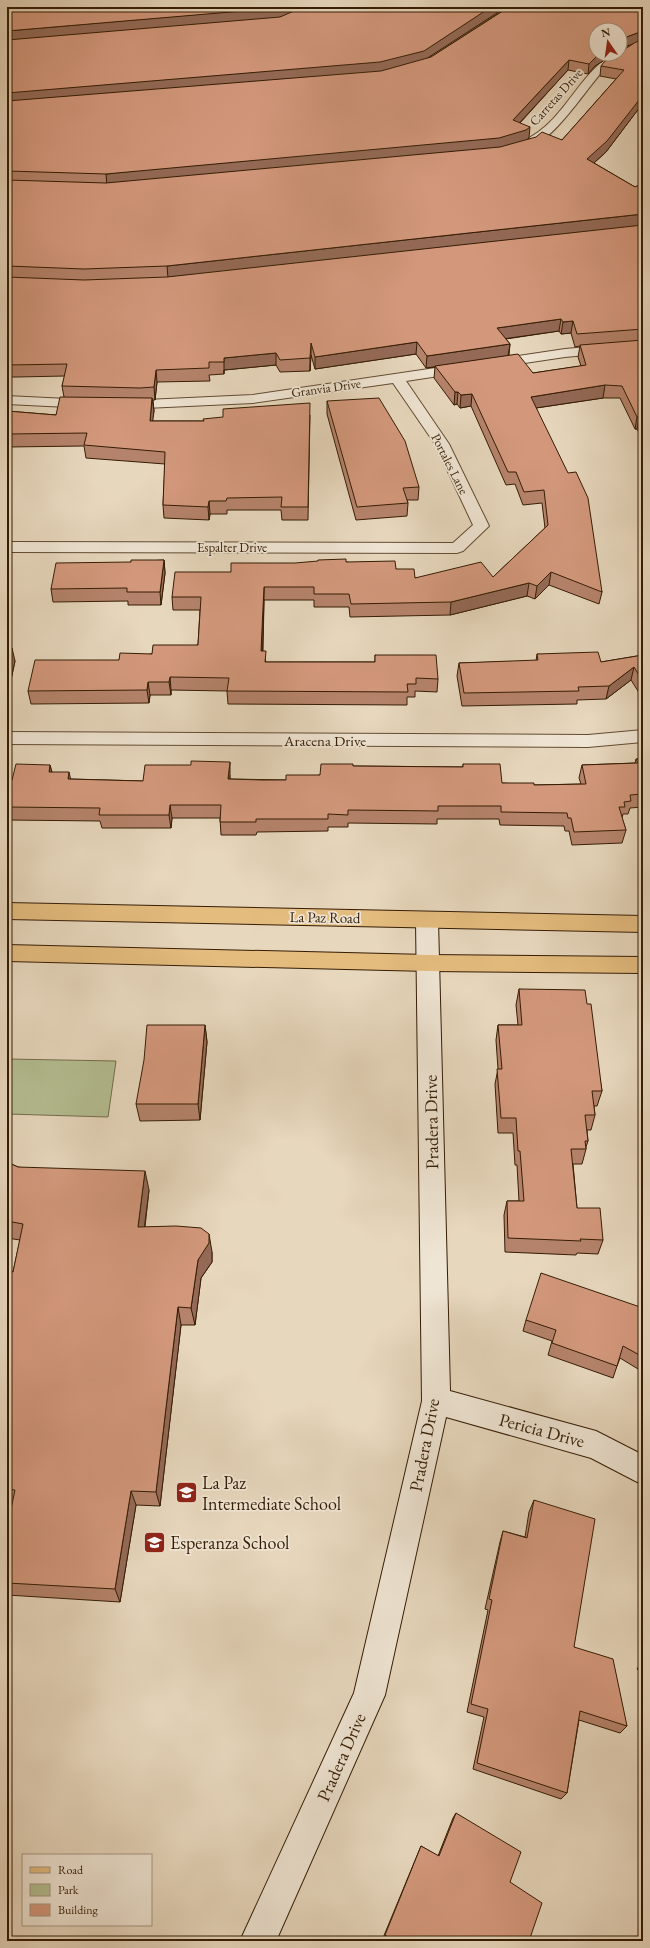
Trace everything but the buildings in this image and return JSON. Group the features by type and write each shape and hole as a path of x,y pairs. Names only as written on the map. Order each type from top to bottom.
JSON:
{"main road":[{"name":"La Paz Road","path":"7,911 627,925 643,924"},
{"path":"7,953 428,963 643,965"}],"street":[{"name":"Carretas Drive","path":"507,151 530,144 548,131 599,69 631,49 643,45"},
{"name":"Granvia Drive","path":"7,400 141,406 253,399 565,352 643,346"},
{"name":"Portales Lane","path":"397,378 442,444 481,526 457,548"},
{"name":"Espalter Drive","path":"7,547 457,548"},
{"name":"Aracena Drive","path":"7,738 588,741 643,736"},
{"name":"Pradera Drive","path":"258,1941 369,1695 436,1401 427,920"},
{"name":"Pericia Drive","path":"436,1401 596,1445 643,1471"}],"green space":[{"path":"7,1059 116,1061 108,1117 7,1114"}],"place":[{"name":"La Paz Intermediate School","path":"187,1492"},
{"name":"Esperanza School","path":"155,1542"}]}
